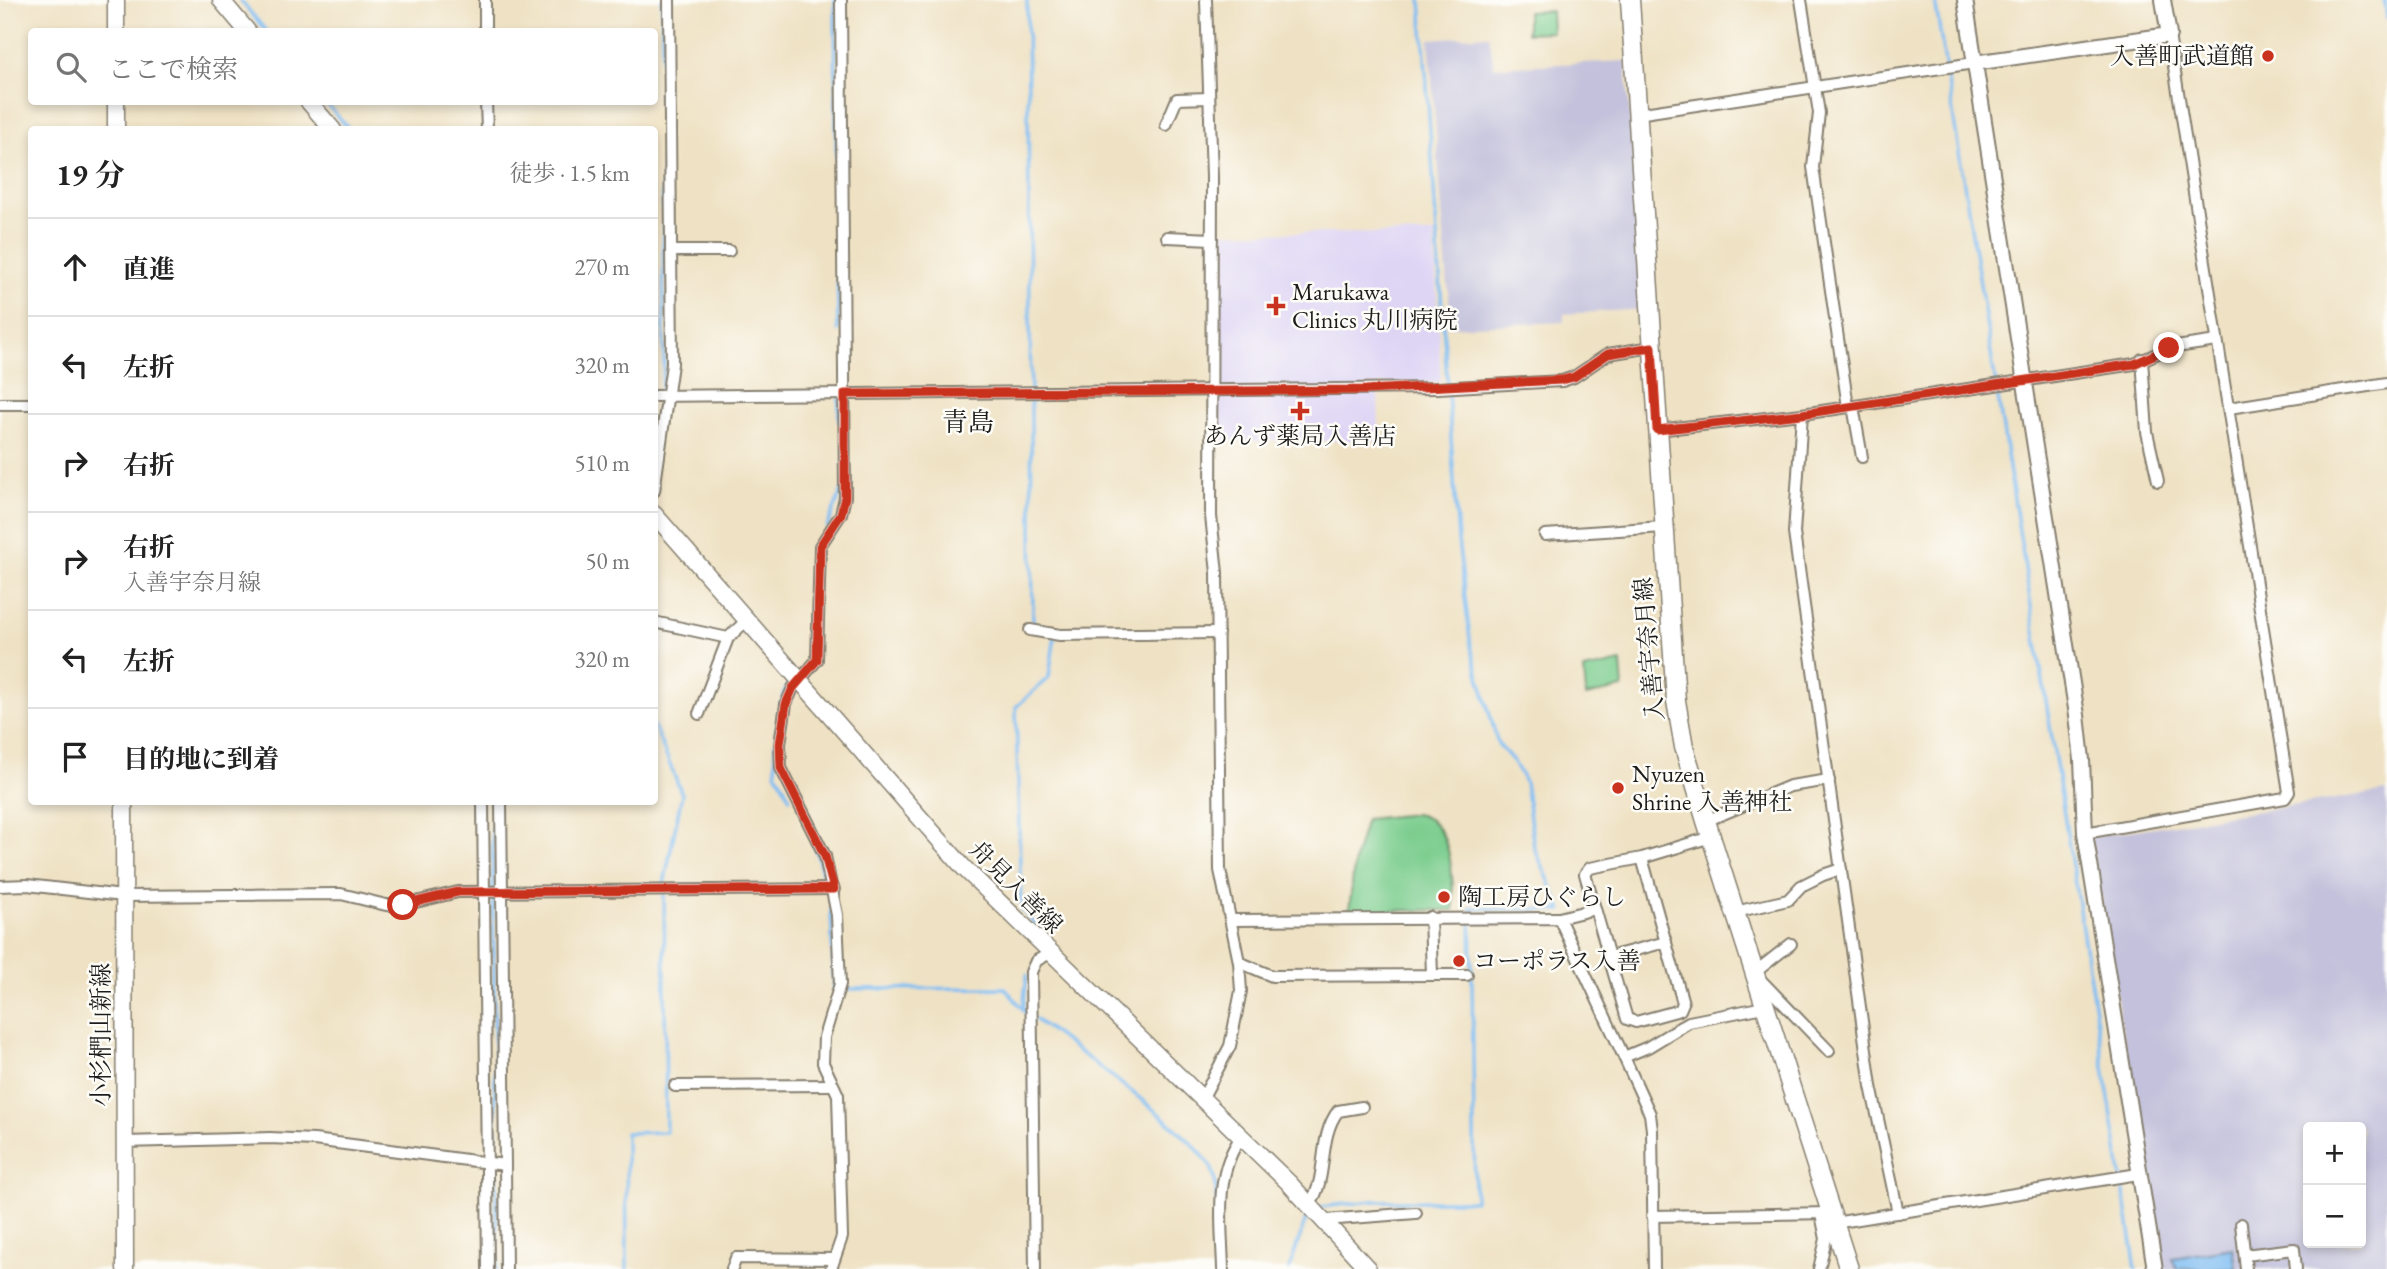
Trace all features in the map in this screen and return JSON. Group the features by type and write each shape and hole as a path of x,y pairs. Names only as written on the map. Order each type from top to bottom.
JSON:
{"main road":[{"path":"116,0 116,28"},
{"path":"221,0 245,28"},
{"name":"入善宇奈月線","path":"1630,0 1676,701 1684,747 1708,829 1829,1217 1849,1269"},
{"path":"116,105 116,126"},
{"path":"312,105 330,126"},
{"name":"舟見入善線","path":"658,519 964,868 1310,1204 1368,1269"},
{"name":"小杉椚山新線","path":"124,805 125,1269"}],"street":[{"path":"485,0 485,28"},
{"path":"658,464 672,363 669,0"},
{"path":"732,1269 736,1258 833,1264 842,1237 838,1096 822,1063 824,1037 840,984 834,889 820,846 781,768 780,744 786,704 793,688 817,660 820,546 841,514 845,497 841,0"},
{"path":"1202,1099 1230,1046 1241,991 1239,962 1221,876 1217,573 1211,516 1212,239 1206,0"},
{"path":"1801,0 1819,113 1813,166 1851,407 1862,457"},
{"path":"1965,0 2077,715 2085,833 2155,1269"},
{"path":"2085,833 2285,798 2289,792 2164,0"},
{"path":"1637,114 1974,62 2169,36"},
{"path":"1166,125 1177,99 1209,98"},
{"path":"486,105 487,126"},
{"path":"1167,237 1212,239"},
{"path":"671,251 729,251"},
{"path":"1657,430 1802,414 2134,364 2169,348 2217,341"},
{"path":"658,396 1438,388 1562,380 1574,377 1608,354 1652,347"},
{"path":"2142,359 2147,432 2158,481"},
{"path":"2229,408 2387,383"},
{"path":"0,404 28,404"},
{"path":"1802,414 1794,533 1871,1086 1898,1213"},
{"path":"1545,535 1663,527"},
{"path":"699,714 728,638 747,621"},
{"path":"658,623 728,638"},
{"path":"1030,630 1060,635 1218,633"},
{"path":"1642,858 1683,1003 1680,1010 1636,1022 1627,1019 1585,874 1590,868 1642,858 1708,829 1790,786 1829,780"},
{"path":"483,805 488,1269"},
{"path":"501,805 506,1269"},
{"path":"1735,912 1788,900 1801,886 1823,874 1841,869"},
{"path":"0,886 27,885 123,896 341,894 394,905 458,892 834,889"},
{"path":"1231,920 1559,918 1595,909"},
{"path":"1430,917 1432,975"},
{"path":"1559,918 1650,1114 1654,1166 1651,1216 1654,1269"},
{"path":"1609,957 1666,942"},
{"path":"1791,944 1754,973 1829,1051"},
{"path":"1035,1269 1031,972 1036,961 1050,953"},
{"path":"1239,962 1272,976 1467,975"},
{"path":"1624,1057 1657,1043 1689,1022 1764,1007"},
{"path":"675,1086 832,1085"},
{"path":"1310,1204 1317,1194 1326,1126 1338,1111 1362,1107"},
{"path":"1223,1269 1222,1186 1232,1149 1241,1136"},
{"path":"125,1142 270,1138 314,1140 505,1165"},
{"path":"1651,1216 1829,1217 1898,1213 2138,1174"},
{"path":"1325,1220 1416,1213"},
{"path":"1819,1269 1829,1217"},
{"path":"2241,1224 2246,1269"},
{"path":"2245,1255 2294,1249 2296,1269"}],"shaded area":[{"path":"1489,35 1494,67 1626,61 1644,309 1564,314 1564,322 1451,327 1429,39"},
{"path":"1217,232 1434,234 1441,382 1378,384 1379,441 1218,441"},
{"path":"2387,791 2387,1269 2162,1269 2090,837"}],"green space":[{"path":"1551,11 1552,32 1527,33 1527,12"},
{"path":"1621,662 1623,688 1586,696 1584,670"},
{"path":"1415,814 1438,827 1444,839 1449,853 1454,910 1349,911 1355,858 1366,819"}],"water":[{"path":"2233,1248 2236,1269 2177,1269 2172,1258"}],"waterway":[{"path":"240,0 264,28"},
{"path":"658,422 664,366 662,0"},
{"path":"835,0 838,330"},
{"path":"1027,0 1033,625 1056,628 1049,677 1016,707 1021,909 1051,941 1048,943"},
{"path":"1320,1207 1373,1201 1475,1201 1471,908 1562,910 1534,847 1525,782 1514,762 1498,744 1471,647 1458,540 1421,0"},
{"path":"1935,0 2136,1269"},
{"path":"2384,0 2387,18"},
{"path":"328,105 346,126"},
{"path":"839,398 839,421"},
{"path":"827,527 841,492"},
{"path":"814,590 815,549"},
{"path":"776,735 784,692 792,680"},
{"path":"627,1269 626,1133 666,1132 664,884 682,794 658,736"},
{"path":"775,743 776,772 790,798"},
{"path":"492,805 497,1269"},
{"path":"813,842 825,881"},
{"path":"831,909 834,989"},
{"path":"1023,1009 1027,975"},
{"path":"842,989 1005,988 1028,1015"},
{"path":"1035,1019 1161,1116 1204,1157 1215,1181 1215,1269"},
{"path":"1289,1269 1306,1219 1311,1214"}],"place":[{"name":"入善町武道館","path":"2268,56"},
{"name":"Marukawa Clinics 丸川病院","path":"1276,306"},
{"name":"あんず薬局入善店","path":"1300,411"},
{"name":"Nyuzen Shrine 入善神社","path":"1618,788"},
{"name":"陶工房ひぐらし","path":"1444,897"},
{"name":"コーポラス入善","path":"1459,961"}],"district":[{"name":"青島","path":"968,422"}],"route":[{"path":"403,905 458,892 834,889 825,856 781,768 780,744 786,704 793,688 813,668 817,660 820,546 841,514 845,497 845,394 1438,388 1562,380 1574,377 1608,354 1652,347 1657,430 1802,414 2134,364 2169,348"}]}
